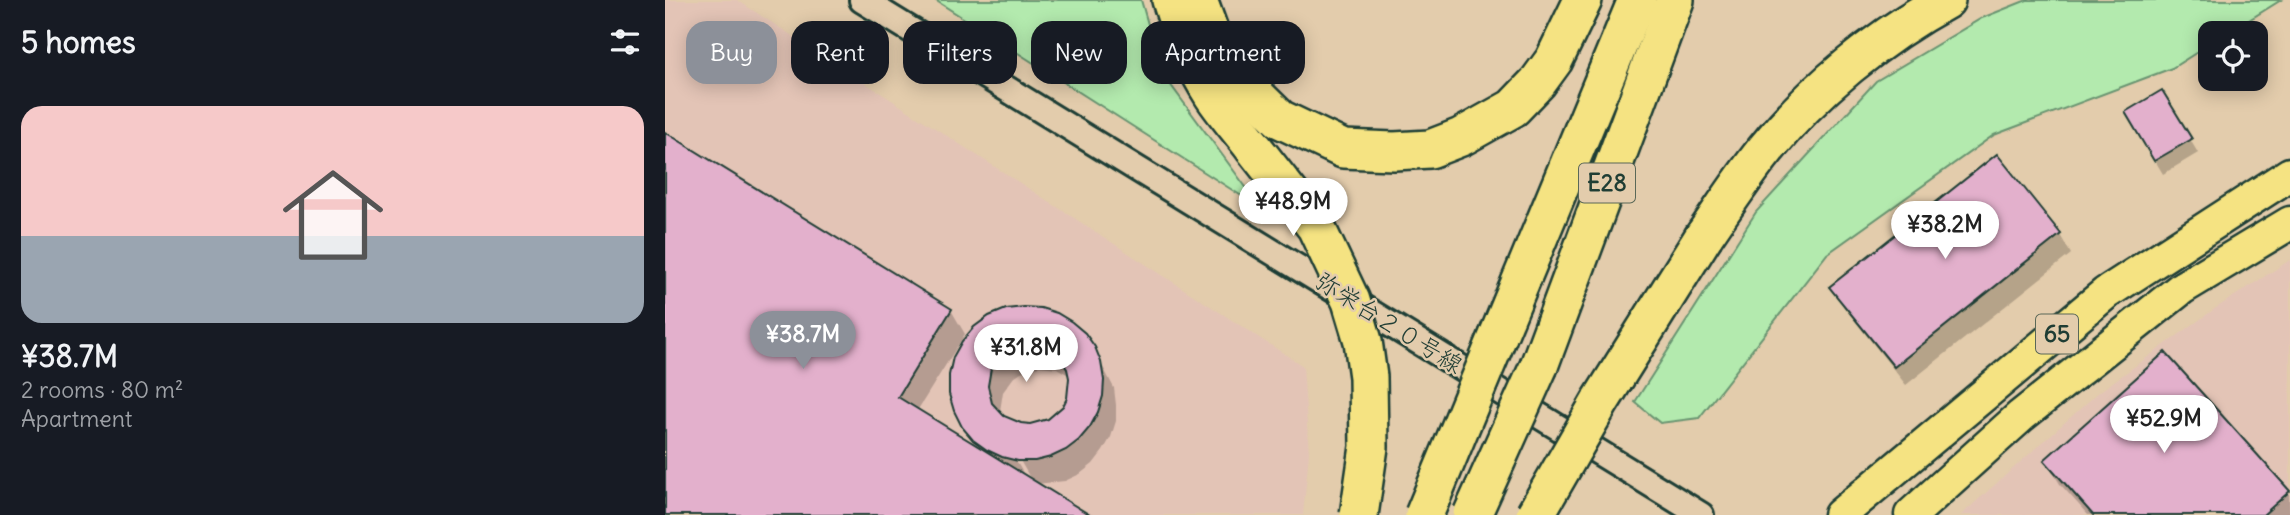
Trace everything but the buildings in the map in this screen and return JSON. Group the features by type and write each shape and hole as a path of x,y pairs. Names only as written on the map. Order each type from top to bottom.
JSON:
{"highway":[{"path":"1171,0 1179,26 1213,95 1316,227 1351,301 1363,341 1368,377 1369,447 1359,515"},
{"path":"1198,0 1213,41 1230,70 1280,119 1343,149 1394,151 1430,149 1461,137 1513,107 1538,82 1554,60 1583,0"},
{"name":"E28","path":"1424,515 1637,0"},
{"name":"E28","path":"1472,515 1539,366 1675,0"},
{"path":"1535,515 1559,471 1704,236 1766,148 1824,87 1895,31 1946,0"}],"main road":[{"name":"65","path":"1840,515 2106,293 2290,174"},
{"name":"65","path":"1911,515 2021,416 2182,288 2290,223"}],"street":[{"name":"弥栄台２０号線","path":"862,0 1701,515"}],"shaded area":[{"path":"665,0 737,0 769,21 686,21 686,84 777,84 777,26 791,35 791,84 867,84 1303,366 1309,453 1303,515 665,515"},
{"path":"2290,260 2290,515 1961,515 2099,392 2216,308"}],"green space":[{"path":"935,0 1141,0 1147,21 1141,21 1141,84 1170,84 1262,209 1066,84 1127,84 1127,21 1031,21 1031,61 1017,52 1017,21 968,21"},
{"path":"2027,0 2281,0 2247,21 2198,21 2198,52 2172,68 1994,135 1827,254 1699,418 1660,423 1635,402 1756,212 1876,81 1982,18"}]}
